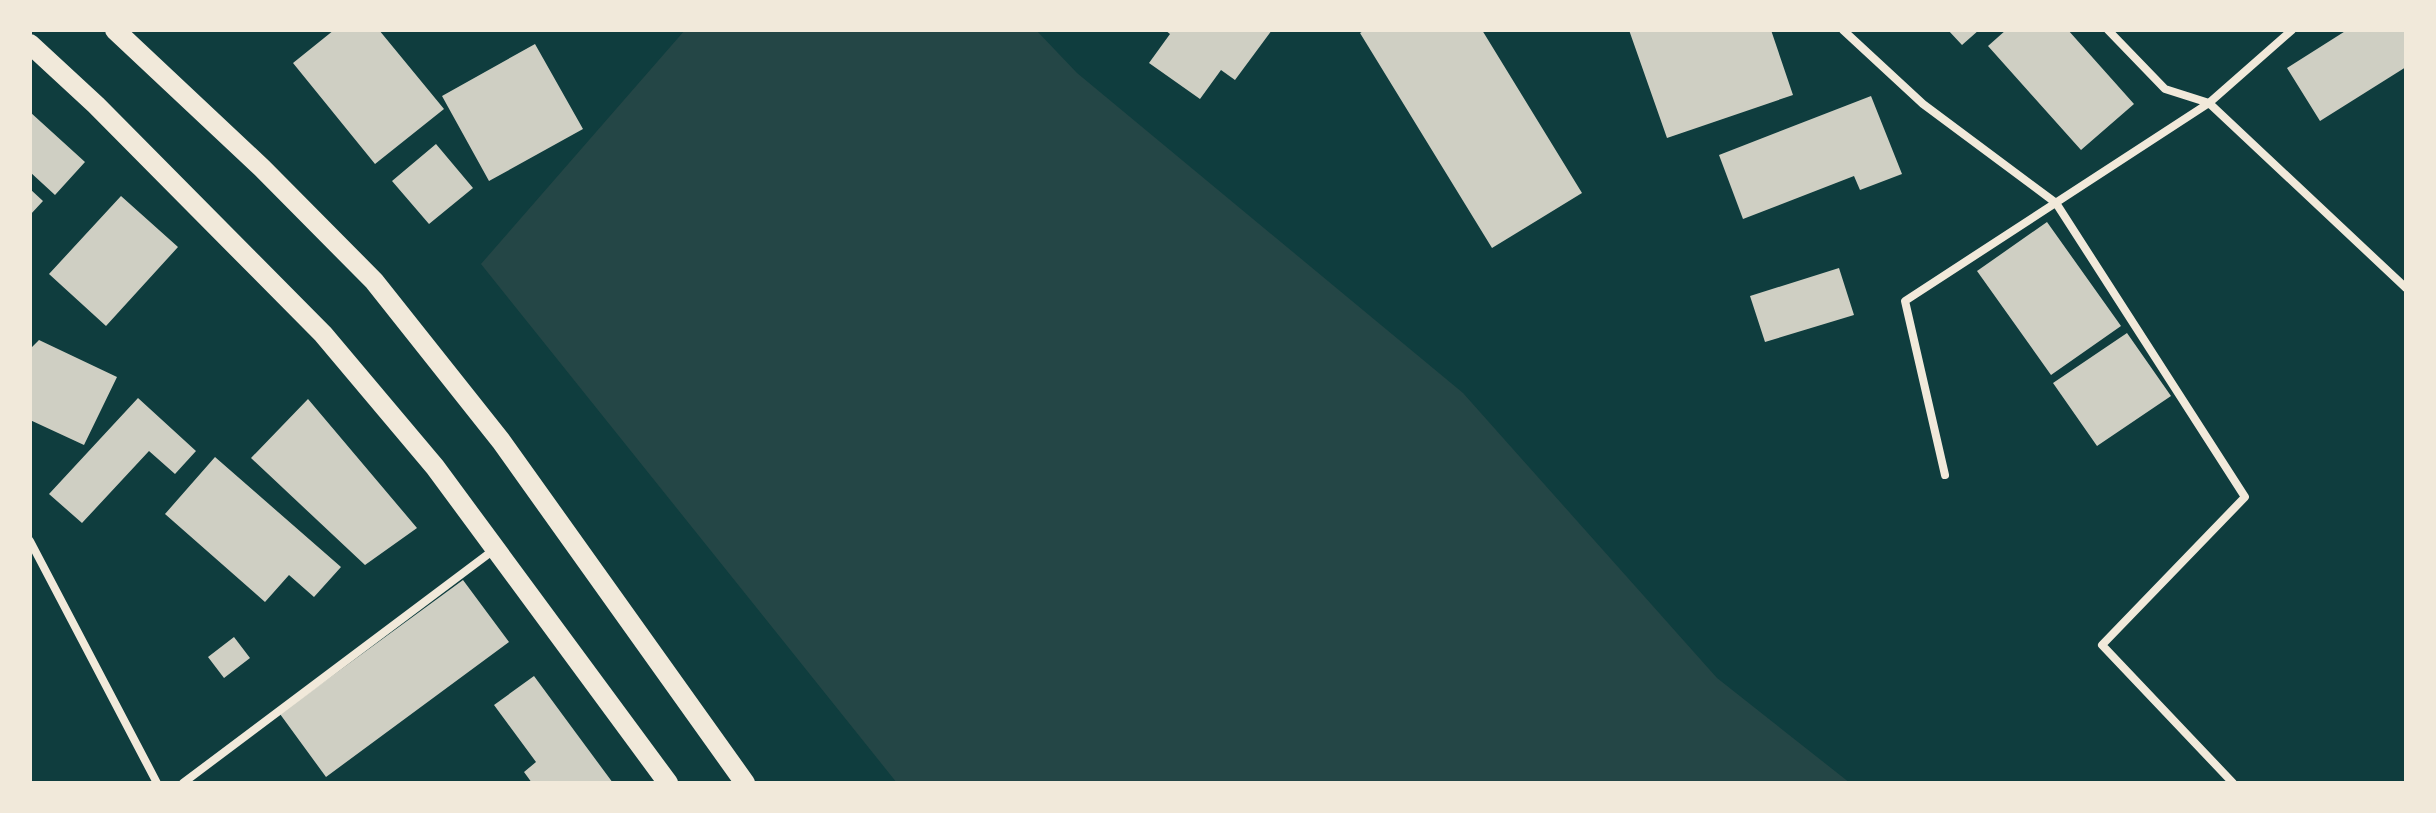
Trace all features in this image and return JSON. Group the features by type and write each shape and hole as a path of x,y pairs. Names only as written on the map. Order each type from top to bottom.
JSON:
{"main road":[{"path":"115,30 262,168 374,281 501,441 745,783"},
{"path":"30,44 96,105 323,334 435,467 668,783"}],"street":[{"path":"1843,30 1923,104 2056,203 2245,497 2102,645 2233,783"},
{"path":"2108,30 2165,89 2209,103 2406,288"},
{"path":"1945,475 1905,301 2209,103 2292,30"},
{"path":"30,541 157,783"},
{"path":"183,783 495,549"}],"shaded area":[{"path":"685,30 1036,30 1077,73 1463,393 1717,678 1850,783 897,783 481,264"}],"building":[{"path":"334,30 379,30 444,109 375,164 293,63"},
{"path":"1165,30 1272,30 1235,80 1221,70 1200,99 1149,63 1170,34"},
{"path":"1365,30 1482,30 1582,193 1492,248 1360,33"},
{"path":"1629,30 1771,30 1793,95 1667,138"},
{"path":"1948,30 1979,30 1962,45"},
{"path":"2006,30 2068,30 2134,104 2081,150 1988,46"},
{"path":"2347,30 2406,30 2406,67 2320,121 2287,68"},
{"path":"535,44 583,129 489,181 442,96"},
{"path":"1871,96 1902,174 1860,190 1854,176 1743,219 1719,155"},
{"path":"30,112 85,162 55,195 30,172"},
{"path":"436,144 473,188 429,224 392,181"},
{"path":"30,189 43,201 30,215"},
{"path":"121,196 178,247 106,326 49,274"},
{"path":"2047,222 2121,326 2051,375 1977,271"},
{"path":"1839,268 1854,315 1765,342 1750,296"},
{"path":"2127,333 2171,396 2097,446 2053,383"},
{"path":"39,340 117,377 84,445 30,420 30,349"},
{"path":"138,398 196,451 175,474 149,451 82,523 49,494"},
{"path":"308,399 417,528 365,565 251,458"},
{"path":"215,457 341,567 314,597 289,575 265,602 165,514"},
{"path":"463,580 509,642 326,777 280,714"},
{"path":"234,637 250,658 224,678 208,657"},
{"path":"534,676 613,783 532,783 524,772 536,762 494,705"}]}
